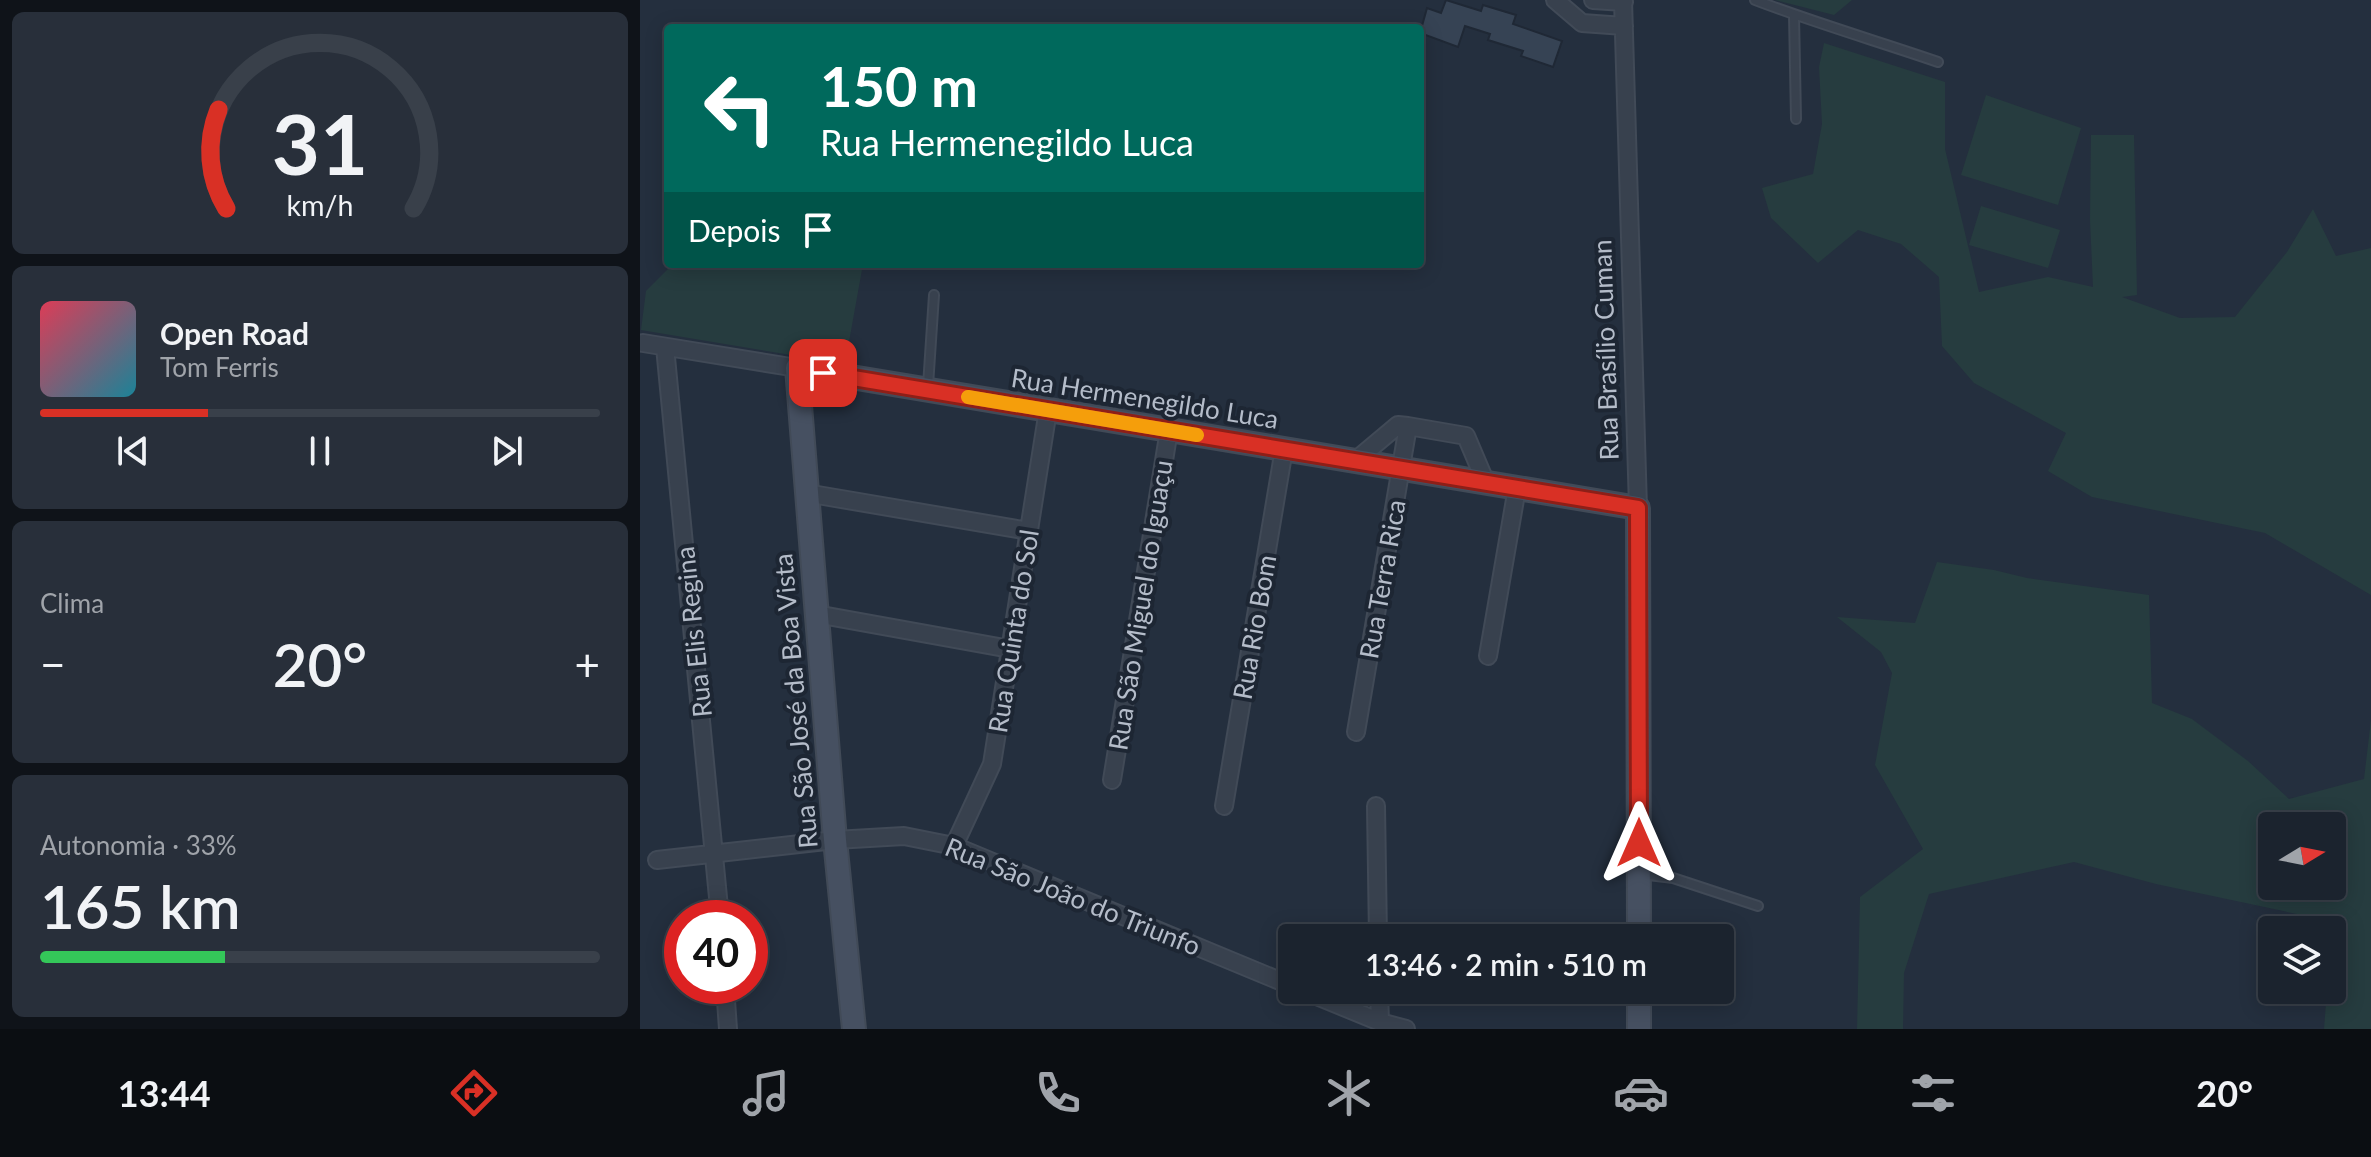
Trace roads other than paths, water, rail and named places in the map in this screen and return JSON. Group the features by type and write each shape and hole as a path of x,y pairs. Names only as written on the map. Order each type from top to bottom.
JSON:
{"street":[{"path":"1555,0 1582,23 1624,26"},
{"path":"1593,0 1624,1"},
{"name":"Rua Brasílio Cuman","path":"1624,1 1638,508 1639,924"},
{"name":"Rua Hermenegildo Luca","path":"643,343 1638,508"},
{"name":"Rua Elis Regina","path":"665,347 719,900"},
{"name":"Rua São José da Boa Vista","path":"797,368 835,840 857,1028"},
{"name":"Rua Quinta do Sol","path":"954,846 992,764 1048,410"},
{"path":"1355,461 1398,425 1408,426 1466,436 1486,483"},
{"name":"Rua Terra Rica","path":"1356,732 1408,426"},
{"name":"Rua São Miguel do Iguaçu","path":"1112,780 1169,430"},
{"name":"Rua Rio Bom","path":"1224,806 1284,449"},
{"path":"1488,656 1517,488"},
{"path":"806,493 1029,531"},
{"path":"816,614 1010,649"},
{"path":"1376,806 1378,924"},
{"name":"Rua São João do Triunfo","path":"657,860 835,840 904,836 954,846 1278,980"},
{"path":"726,1004 728,1029"},
{"path":"1336,1004 1406,1029"},
{"path":"1379,1004 1380,1022"},
{"path":"1639,1004 1639,1029"}],"lane":[{"path":"1755,0 1938,62"},
{"path":"1794,15 1796,119"},
{"path":"928,390 934,295"},
{"path":"1639,874 1673,878 1758,906"}]}
